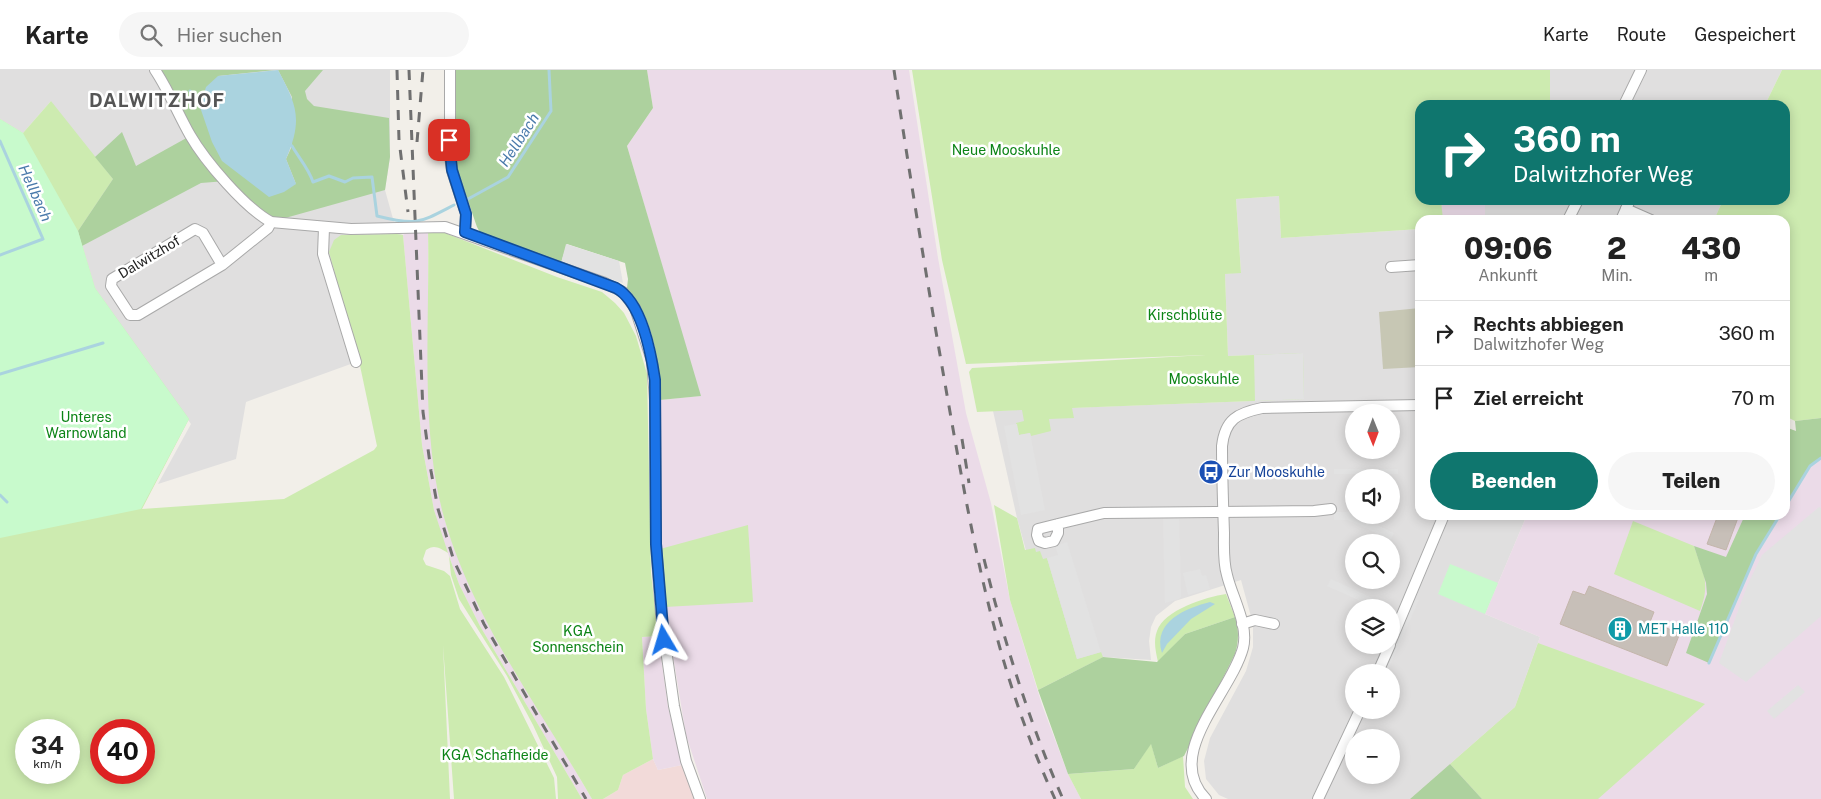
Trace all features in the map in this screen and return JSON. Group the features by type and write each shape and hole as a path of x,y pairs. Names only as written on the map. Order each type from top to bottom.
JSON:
{"street":[{"path":"155,70 170,94 190,136 218,173 246,204 260,216 271,222 351,229 446,227 465,232 616,288 628,298 639,318 652,361 655,380 656,544 664,640 674,706 686,761 700,799"},
{"path":"450,70 450,156 452,170 466,214 465,232"},
{"path":"1626,100 1641,70"},
{"path":"1629,205 1644,215"},
{"name":"Dalwitzhof","path":"222,265 203,233 195,229 112,280 111,286 130,314 138,315 222,265 268,228 271,222"},
{"path":"324,228 322,254 356,362"},
{"path":"1392,267 1415,265"},
{"path":"1206,799 1194,785 1191,772 1192,758 1204,725 1241,654 1244,639 1242,624 1226,574 1223,512 1223,435 1230,421 1244,412 1262,408 1415,405"},
{"path":"1058,524 1104,513 1314,511 1331,509"},
{"path":"1400,620 1442,520"},
{"path":"1242,624 1255,620 1274,624"},
{"path":"1318,799 1356,719"}],"shaded area":[{"path":"0,70 390,70 390,157 385,190 397,233 403,235 359,361 246,402 236,459 158,484 191,424 95,288 78,231 51,101 23,133 0,119"},
{"path":"647,70 909,70 938,258 966,413 991,503 1010,600 1042,705 1068,774 1081,799 707,799 686,735 665,607 660,543 660,400 700,396 627,146 653,108"},
{"path":"1550,70 1782,70 1767,100 1550,100"},
{"path":"1279,196 1281,238 1415,229 1415,520 1525,520 1485,614 1540,637 1515,707 1410,799 1228,799 1219,795 1206,779 1204,761 1210,738 1246,671 1253,647 1253,624 1241,580 1175,601 1156,616 1151,627 1149,641 1151,660 1103,657 1073,673 1046,623 1017,518 993,411 1304,399 1254,355 1228,356 1225,274 1241,272 1236,199"},
{"path":"1442,205 1721,205 1716,215 1442,215"},
{"path":"1442,205 1485,205 1485,215 1442,215"},
{"path":"428,230 428,390 432,443 442,508 448,532 487,621 592,799 582,799 480,626 459,584 434,510 422,445 403,235 407,232"},
{"path":"566,244 619,261 623,283 561,263"},
{"path":"1415,308 1415,367 1383,369 1379,312"},
{"path":"1303,353 1304,399 1255,401 1254,355"},
{"path":"1017,424 1019,435 1030,433 1045,510 1021,515 1004,426"},
{"path":"1821,427 1821,799 1410,799 1515,707 1540,637 1485,614 1525,520 1790,520 1790,429 1797,432"},
{"path":"1334,469 1345,469 1345,474 1334,474"},
{"path":"1819,507 1821,508 1821,616 1746,682 1719,663 1747,586 1762,555"},
{"path":"1334,512 1345,512 1345,520 1334,520"},
{"path":"1163,519 1179,519 1181,589 1181,597 1179,599 1165,603"},
{"path":"1357,524 1375,524 1394,533 1378,534"},
{"path":"1067,542 1101,652 1077,659 1047,558 1058,555 1055,546"},
{"path":"1200,569 1202,576 1206,575 1210,589 1188,595 1183,573"},
{"path":"1331,579 1345,585 1345,589 1353,589 1374,599 1356,599 1327,586"},
{"path":"1413,600 1419,600 1400,643 1400,630"},
{"path":"658,636 668,707 682,765 658,770 653,759 646,709 642,637"},
{"path":"1390,654 1395,654 1391,664 1385,664"},
{"path":"1798,685 1805,692 1774,719 1767,711"},
{"path":"653,759 658,770 682,765 695,799 603,799 618,790 623,775"}],"green space":[{"path":"155,70 275,70 218,76 296,184 286,159 292,146 292,97 278,70 323,70 305,91 307,99 314,106 389,118 390,157 385,190 271,222 226,181 201,183 82,246 78,231 113,179 95,157 122,132 136,166 190,136"},
{"path":"454,70 647,70 653,108 627,146 701,396 660,400 660,386 653,341 643,312 627,288 628,279 625,263 567,244 561,263 482,236 477,227 459,175 452,149"},
{"path":"912,70 1550,70 1550,100 1415,100 1415,205 1442,205 1442,215 1415,215 1415,229 1281,238 1279,196 1236,199 1241,273 1225,274 1228,356 1303,353 1304,399 1072,408 1074,418 1049,419 1051,431 1031,436 1030,433 1019,435 1016,423 1024,421 1022,410 977,412 969,372 972,368 1206,355 966,364 942,260"},
{"path":"1782,70 1821,70 1821,418 1795,421 1790,418 1790,215 1716,215 1721,205 1790,205 1790,100 1767,100"},
{"name":"KGA Schafheide","path":"51,101 113,179 78,231 95,288 189,419 142,509 284,499 374,450 377,446 359,361 329,252 334,240 341,235 403,235 422,445 434,510 448,553 440,548 432,547 426,550 423,559 426,565 444,571 450,576 460,609 504,677 554,778 556,799 454,799 443,645 450,799 0,799 0,119 23,133"},
{"name":"Unteres Warnowland","path":"0,119 23,133 78,231 95,288 189,419 141,509 0,538"},
{"name":"KGA Sonnenschein","path":"428,230 440,231 557,277 602,292 624,313 636,336 647,374 651,573 658,636 642,637 646,709 653,759 623,775 618,790 603,799 592,799 507,659 469,586 454,549 442,510 435,477 428,407"},
{"path":"1821,418 1821,458 1810,466 1790,499 1790,429 1796,431 1795,421"},
{"path":"994,505 1017,518 1025,550 1035,548 1036,552 1040,551 1043,559 1047,558 1077,659 1101,652 1103,657 1038,690 1010,600"},
{"path":"1743,520 1777,520 1756,554 1709,663 1686,653 1707,594 1706,583 1694,546 1726,557"},
{"path":"1633,521 1694,546 1703,571 1705,585 1705,593 1700,611 1614,574"},
{"path":"748,525 753,602 665,607 660,549"},
{"path":"449,556 459,584 480,626 582,799 558,799 557,777 533,725 507,676 459,599 451,575"},
{"path":"1450,564 1498,583 1485,614 1438,594"},
{"path":"1226,594 1235,617 1185,634 1158,662 1155,639 1161,624 1168,617 1197,601"},
{"path":"1235,617 1238,636 1235,654 1184,756 1158,768 1151,744 1134,769 1068,774 1038,690 1103,657 1157,662 1185,634"},
{"path":"1538,643 1705,704 1598,799 1482,799 1450,764 1515,707"},
{"path":"1151,743 1158,768 1183,756 1185,787 1193,799 1081,799 1068,774 1134,769"},
{"path":"1450,764 1482,799 1410,799"}],"water":[{"path":"278,70 290,93 296,113 295,134 286,159 296,184 284,192 269,197 222,161 212,142 200,107 206,87 218,76"},
{"path":"1210,602 1215,604 1191,619 1167,644 1162,653 1160,642 1162,632 1167,624 1182,612"}],"building":[{"path":"1716,520 1737,520 1726,550 1707,544"},
{"name":"MET Halle 110","path":"1589,586 1654,612 1650,622 1680,633 1667,666 1560,624 1573,591 1585,595"}],"waterway":[{"name":"Hellbach","path":"468,199 508,177 551,111 549,70"},
{"name":"Hellbach","path":"190,91 202,108"},
{"name":"Hellbach","path":"0,141 43,239 0,255"},
{"name":"Hellbach","path":"289,144 306,168 313,182 329,176 345,182 353,178 372,177 377,216 410,222 433,216 454,205"},
{"path":"0,374 103,343"},
{"path":"1790,499 1810,466 1821,458"},
{"path":"0,495 7,502"},
{"path":"1709,663 1756,554 1777,520"}],"railway":[{"path":"397,70 399,140 408,212"},
{"path":"409,70 423,412 438,509 454,561 484,624 586,799"},
{"path":"417,142 423,70"},
{"path":"894,70 933,314 976,550 1001,650 1016,700 1034,750 1055,799"},
{"path":"962,439 969,483"},
{"path":"984,559 1018,681 1039,741 1063,799"}],"place":[{"name":"Zur Mooskuhle","path":"1211,472"},
{"name":"MET Halle 110","path":"1620,629"}],"district":[{"name":"DALWITZHOF","path":"157,100"}],"route":[{"path":"449,140 452,170 466,214 465,232 528,257 605,283 623,292 635,308 646,339 655,380 656,544 664,640"}],"park label":[{"name":"Neue Mooskuhle","path":"1006,150"},
{"name":"Kirschblüte","path":"1185,315"},
{"name":"Mooskuhle","path":"1204,379"}]}
